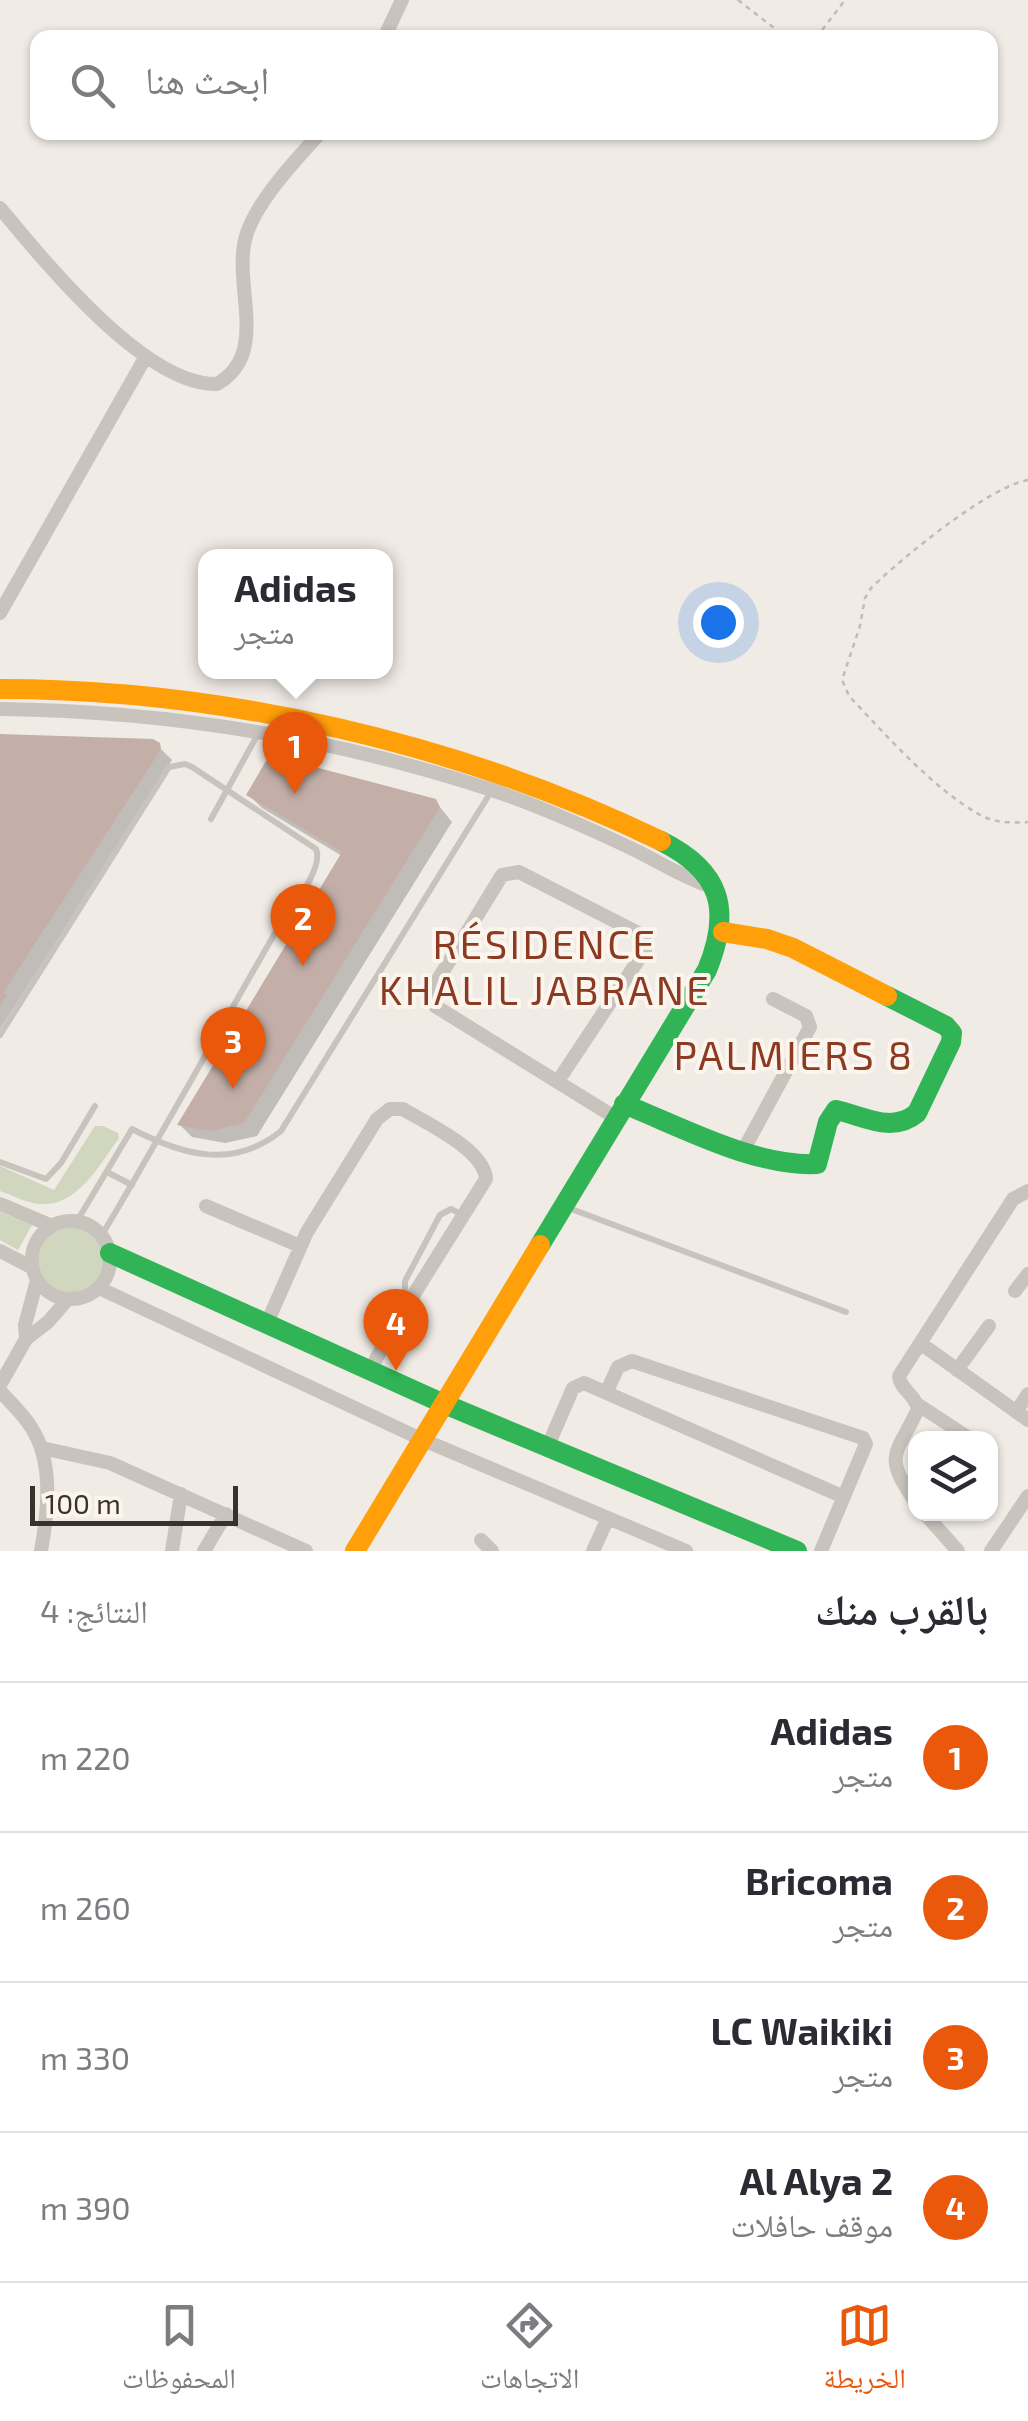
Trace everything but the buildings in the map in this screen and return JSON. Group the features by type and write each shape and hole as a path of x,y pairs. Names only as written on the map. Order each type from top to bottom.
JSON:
{"street":[{"path":"388,30 402,0"},
{"path":"0,208 64,279 145,358 176,375 216,384 236,368 246,340 246,236 266,198 313,140"},
{"path":"0,612 145,358"},
{"path":"0,689 144,694 574,800 648,835 702,868 714,888 723,914 722,932 707,970 355,1551"},
{"path":"0,709 264,723"},
{"path":"558,1082 646,943 644,936 519,872 510,872 502,875 431,992 431,999 435,1006 558,1082 620,1111 780,1162 810,1166 822,1156 828,1118 836,1110 897,1126 917,1113 952,1042 952,1033 930,1017 793,948 767,939 722,932"},
{"path":"744,1150 810,1027 806,1016 773,999"},
{"path":"267,1323 300,1246 380,1115 390,1109 402,1109 479,1158 486,1178 371,1369"},
{"path":"958,1431 918,1404 900,1384 899,1376 1013,1199 1028,1190"},
{"path":"0,1204 52,1226"},
{"path":"206,1206 300,1246"},
{"path":"26,1339 35,1274 33,1252 40,1237 52,1226 76,1221 91,1226 106,1244 267,1323 442,1403 797,1551"},
{"path":"0,1251 35,1274 56,1296 68,1300 84,1298 107,1278 106,1244"},
{"path":"1015,1292 1028,1274"},
{"path":"99,1288 422,1439 686,1551"},
{"path":"40,1551 48,1494 42,1448 31,1426 0,1388 26,1339 68,1300"},
{"path":"958,1370 989,1326"},
{"path":"920,1344 1022,1416 1028,1394"},
{"path":"606,1393 618,1367 632,1362 863,1438 866,1444 822,1551"},
{"path":"548,1448 576,1386 584,1383 844,1497"},
{"path":"908,1492 894,1462 896,1447 918,1404"},
{"path":"42,1448 110,1463 306,1551"},
{"path":"172,1551 182,1494"},
{"path":"991,1551 1025,1505"},
{"path":"204,1551 226,1514"},
{"path":"592,1551 608,1518"},
{"path":"930,1521 958,1551"}],"lane":[{"path":"211,819 264,723"},
{"path":"0,1035 169,767 184,764 316,848 318,862 192,1075 132,1185 106,1244"},
{"path":"76,1221 132,1129 157,1142 224,1156 252,1150 281,1131 497,782"},
{"path":"0,1162 46,1179 61,1163 95,1106"},
{"path":"107,1172 132,1185"},
{"path":"562,1206 846,1312"}],"path":[{"path":"738,0 777,30"},
{"path":"822,30 845,0"},
{"path":"1028,480 1008,484 983,500 872,588 842,680 849,696 938,783 984,817 1028,822"}],"green space":[{"path":"95,1126 118,1133 119,1138 76,1192 53,1203 39,1204 0,1191 0,1166 54,1190"},
{"path":"0,1212 32,1225 18,1250 0,1240"},
{"path":"72,1227 85,1229 95,1237 103,1247 103,1273 95,1283 85,1291 72,1293 59,1291 49,1283 41,1273 39,1260 41,1247 49,1237 59,1229"}],"traffic: fast":[{"path":"540,1245 707,970 715,948 719,910 709,879 697,865 661,841"},
{"path":"624,1104 744,1152 817,1164 828,1122 836,1110 888,1123 917,1113 951,1042 952,1033 946,1026 887,996"},
{"path":"110,1253 442,1403 797,1551"}],"traffic: slow":[{"path":"0,689 169,699 339,728 504,776 661,841"},
{"path":"723,932 793,948 887,996"},
{"path":"355,1551 540,1245"}],"place":[{"name":"Adidas","path":"295,794"},
{"name":"Bricoma","path":"303,966"},
{"name":"LC Waikiki","path":"233,1089"},
{"name":"Al Alya 2","path":"396,1371"}],"district":[{"name":"RÉSIDENCE KHALIL JABRANE","path":"545,966"},
{"name":"PALMIERS 8","path":"794,1054"}]}
